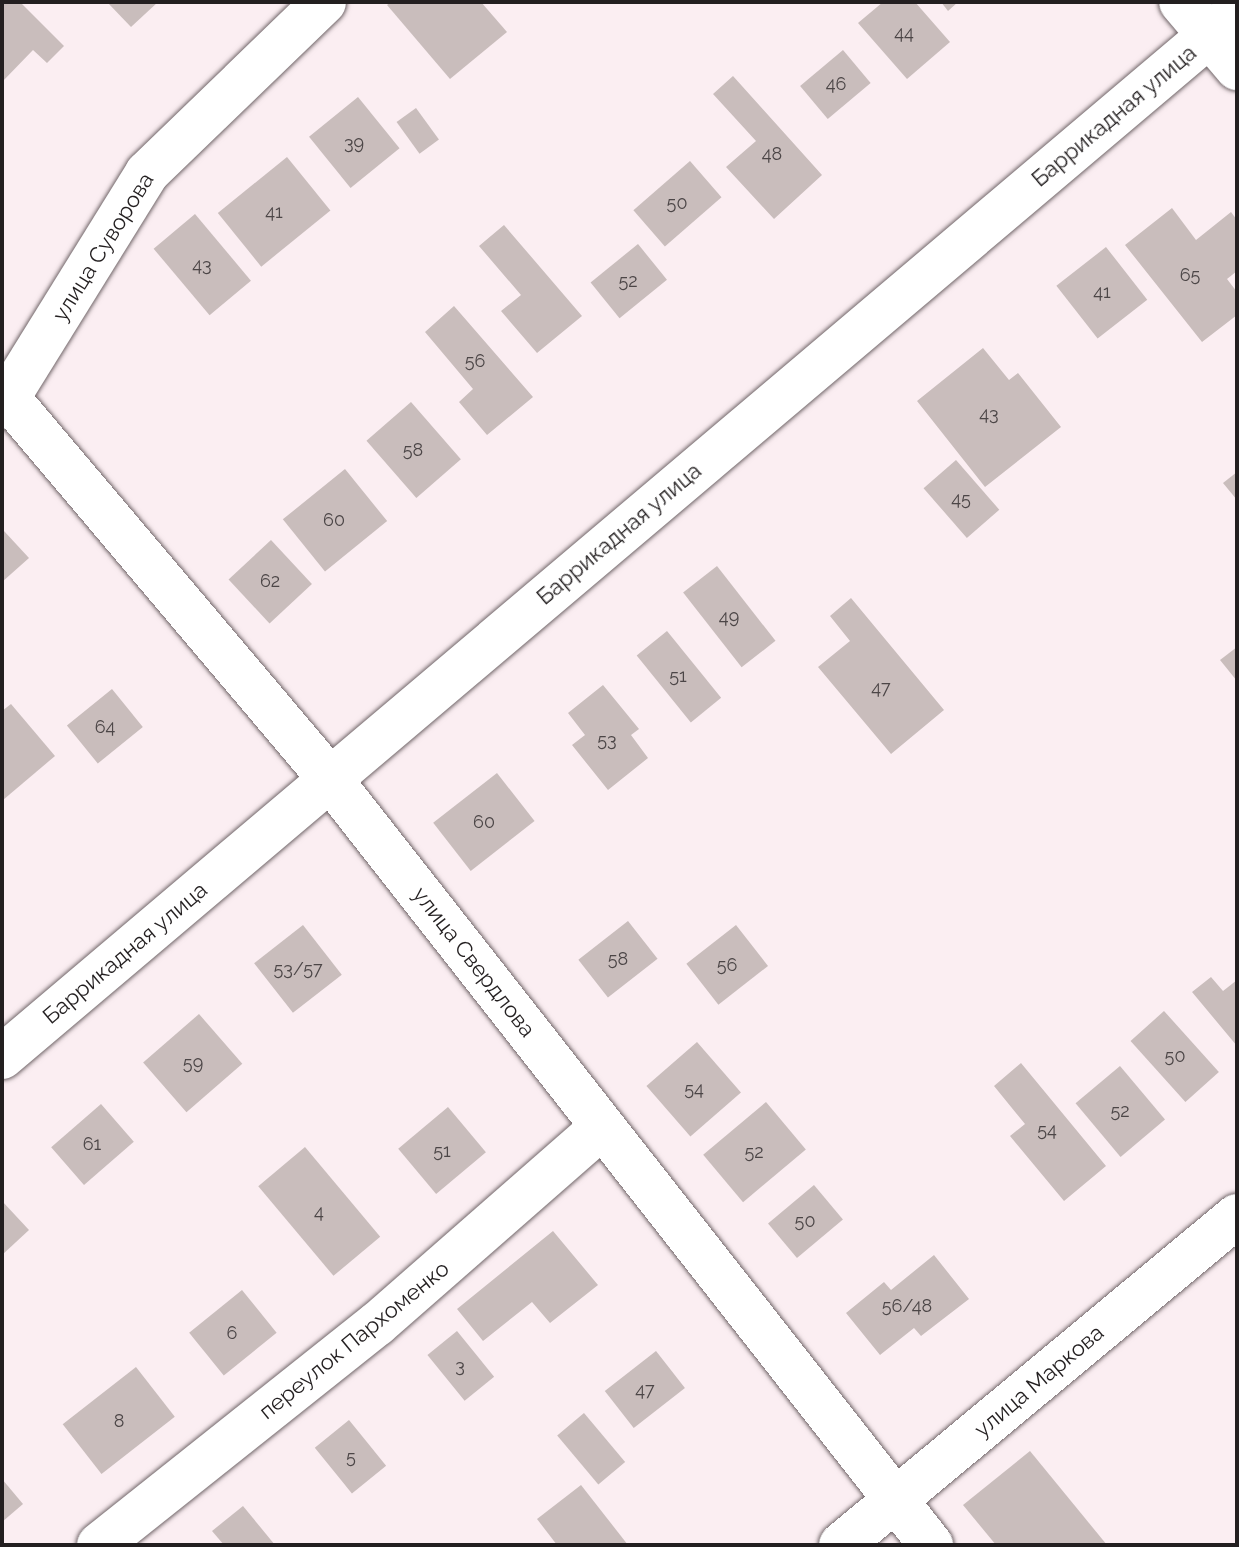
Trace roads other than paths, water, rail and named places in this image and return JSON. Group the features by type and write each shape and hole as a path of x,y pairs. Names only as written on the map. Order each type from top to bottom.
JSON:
{"street":[{"name":"улица Суворова","path":"5,399 147,173 324,2"},
{"path":"1181,2 1223,23 1237,68"},
{"name":"Баррикадная улица","path":"2,1057 1223,23"},
{"name":"улица Свердлова","path":"5,399 330,779 931,1545"},
{"name":"переулок Пархоменко","path":"99,1545 377,1324 602,1127"},
{"name":"улица Маркова","path":"841,1545 1237,1216"}]}
